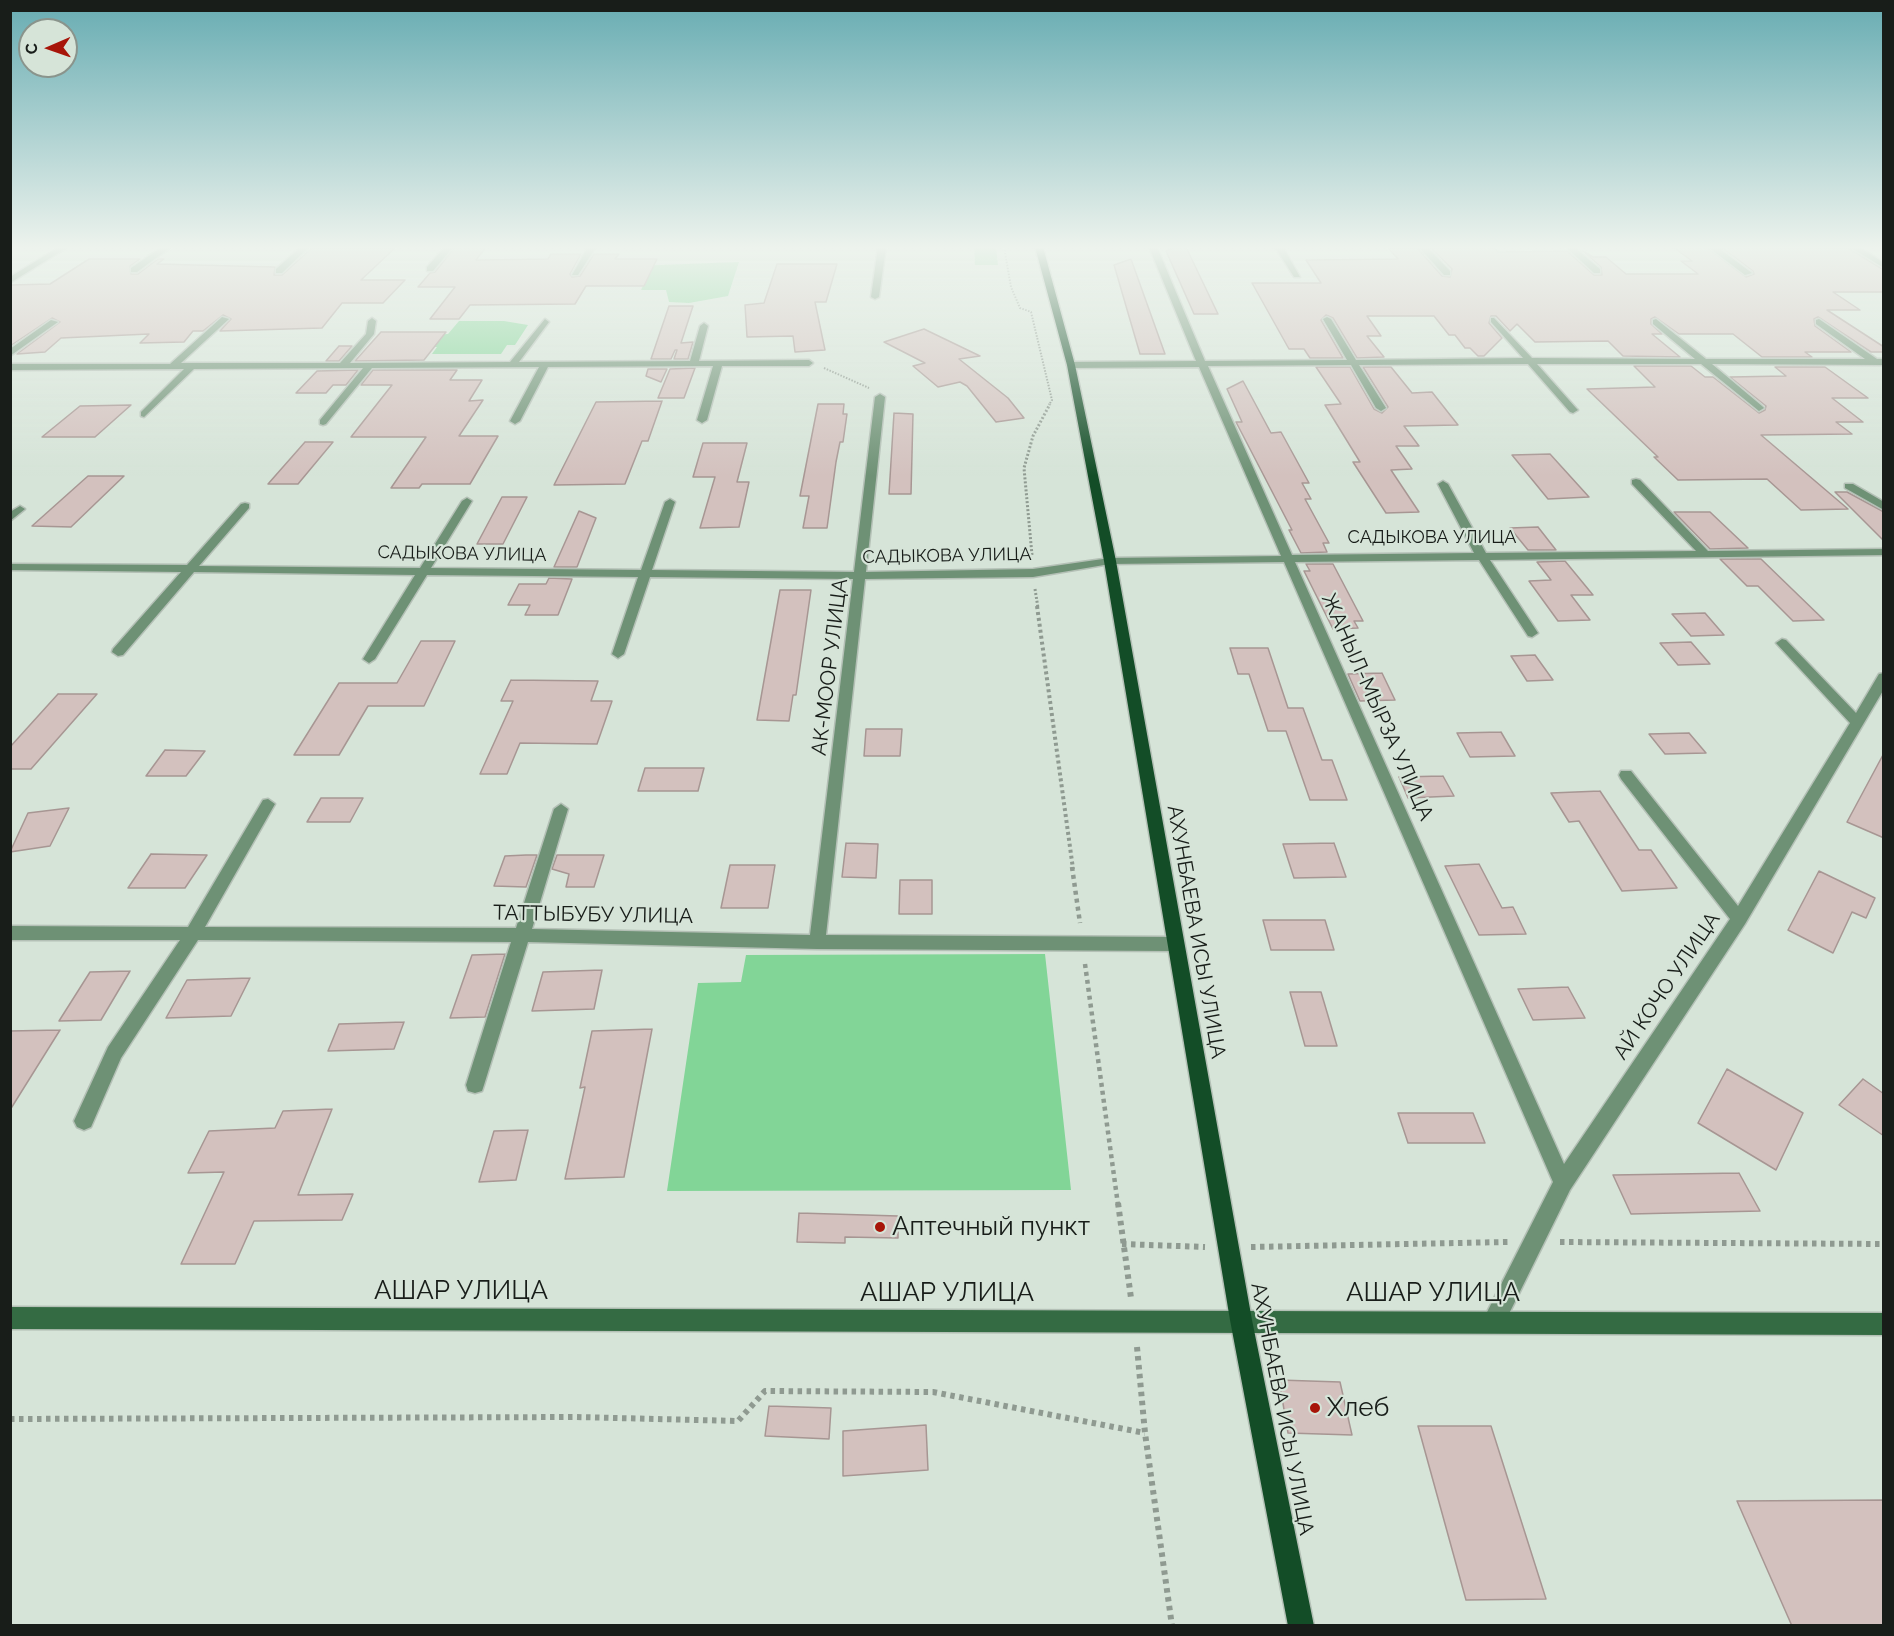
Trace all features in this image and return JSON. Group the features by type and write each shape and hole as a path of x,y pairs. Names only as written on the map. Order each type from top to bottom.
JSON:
{"main road":[{"name":"АХУНБАЕВА ИСЫ УЛИЦА","path":"1060,323 1071,365 1110,561 1174,944 1241,1320 1301,1626"}],"street":[{"path":"10,353 52,323"},
{"path":"173,366 221,323"},
{"path":"343,365 370,334 372,323"},
{"path":"513,364 544,323"},
{"name":"ЖАНЫЛ-МЫРЗА УЛИЦА","path":"1185,323 1563,1183"},
{"path":"1330,323 1381,408"},
{"path":"1497,323 1573,410"},
{"path":"1658,323 1707,362 1759,408"},
{"path":"1822,323 1880,362"},
{"path":"694,363 705,326"},
{"path":"1071,365 1355,362 1880,362"},
{"path":"702,420 718,363"},
{"path":"10,367 809,363"},
{"path":"515,421 545,364"},
{"path":"323,422 370,365"},
{"path":"144,414 192,366"},
{"name":"АК-МООР УЛИЦА","path":"818,942 880,397"},
{"path":"1636,482 1705,554"},
{"path":"1443,484 1481,555 1532,633"},
{"path":"1849,486 1884,507"},
{"path":"369,659 467,501"},
{"path":"618,654 670,502"},
{"path":"118,652 245,506"},
{"path":"10,518 20,509"},
{"name":"САДЫКОВА УЛИЦА","path":"10,567 860,576 1033,573 1110,561 1288,557 1884,552"},
{"path":"1782,643 1857,722"},
{"name":"АЙ КОЧО УЛИЦА","path":"1493,1322 1563,1183 1739,919 1884,677"},
{"path":"1626,776 1739,919"},
{"path":"84,1121 114,1053 193,934 268,804"},
{"path":"475,1085 561,809"},
{"name":"ТАТТЫБУБУ УЛИЦА","path":"10,933 521,935 818,942 1174,944"},
{"name":"АШАР УЛИЦА","path":"10,1318 1241,1320 1884,1324"}],"path":[{"path":"809,363 863,384 880,397"},
{"path":"1122,1244 1228,1247 1534,1241 1884,1244"},
{"path":"10,1419 576,1417 738,1421 765,1391 933,1392 1145,1433"}],"green space":[{"path":"457,323 528,325 515,345 507,345 501,354 432,354 437,347 422,347 407,336 448,334"},
{"path":"1045,954 1071,1190 667,1191 698,983 741,982 746,955"}],"building":[{"path":"10,323 44,323 10,346"},
{"path":"58,323 213,323 203,331 193,331 184,342 140,343 149,334 61,338 45,352 17,354"},
{"path":"227,323 326,323 322,328 220,331"},
{"path":"663,323 687,323 681,343 693,342 688,359 674,359 677,350 675,350 671,359 651,359"},
{"path":"746,323 819,323 825,350 795,352 793,336 747,337"},
{"path":"1131,323 1154,323 1165,354 1140,354"},
{"path":"1275,323 1323,323 1343,358 1310,358 1304,349 1289,349"},
{"path":"1336,323 1372,323 1381,336 1367,336 1384,357 1357,358"},
{"path":"1440,323 1489,323 1502,338 1484,356 1478,356 1470,348 1465,348 1455,335 1449,335"},
{"path":"1503,323 1651,323 1662,334 1652,334 1680,357 1623,356 1608,341 1535,342 1517,324 1510,331"},
{"path":"1664,323 1815,323 1815,326 1851,352 1805,352 1812,357 1762,357 1733,334 1679,334"},
{"path":"1828,323 1848,323 1884,347 1884,352 1871,352"},
{"path":"924,329 980,356 959,359 1008,398 1024,418 996,422 967,386 960,382 938,387 913,366 925,363 884,342"},
{"path":"381,332 446,332 424,360 355,361"},
{"path":"339,346 352,346 339,361 326,361"},
{"path":"1634,366 1691,366 1705,377 1713,377 1759,413 1765,410 1766,406 1730,377 1786,376 1775,367 1825,367 1868,398 1832,398 1863,422 1836,422 1852,434 1761,435 1848,509 1801,510 1767,479 1678,480 1654,457 1658,457 1587,389 1655,387"},
{"path":"1316,367 1350,367 1374,409 1382,413 1388,407 1363,367 1391,367 1412,393 1432,392 1458,425 1404,426 1419,446 1396,446 1412,469 1391,470 1419,512 1386,513 1353,462 1360,462 1325,405 1341,404"},
{"path":"695,368 684,398 658,398 670,369"},
{"path":"648,369 667,369 661,382 646,376"},
{"path":"358,370 346,385 333,385 326,393 296,393 317,371"},
{"path":"373,370 457,370 450,380 482,380 469,401 483,400 459,436 498,436 470,484 422,484 419,488 391,488 426,437 351,437 392,385 361,385"},
{"path":"1243,381 1271,433 1281,432 1309,483 1302,483 1311,499 1305,499 1329,543 1323,543 1327,552 1301,553 1289,530 1292,530 1236,422 1242,422 1227,389"},
{"path":"662,401 648,441 642,441 625,484 554,485 596,402"},
{"path":"818,404 844,404 843,414 847,414 843,442 840,442 836,462 827,528 803,528 809,496 800,496"},
{"path":"131,405 95,437 42,437 80,406"},
{"path":"894,413 913,414 911,494 889,494"},
{"path":"305,442 333,442 298,484 268,484"},
{"path":"703,443 747,443 737,482 749,482 739,527 700,528 715,477 693,477"},
{"path":"1550,454 1589,497 1548,499 1512,455"},
{"path":"88,476 124,476 71,527 32,526"},
{"path":"1835,492 1847,492 1884,512 1884,541"},
{"path":"502,497 527,497 503,544 477,544"},
{"path":"579,511 596,518 577,567 554,567"},
{"path":"1674,512 1710,512 1748,548 1710,549"},
{"path":"1538,527 1556,550 1528,550 1510,528"},
{"path":"1720,559 1761,559 1824,620 1793,621 1758,586 1747,586"},
{"path":"1565,561 1593,595 1571,595 1590,620 1558,621 1529,581 1551,580 1537,562"},
{"path":"1306,564 1333,564 1363,621 1354,621 1358,628 1333,629 1304,571 1310,571"},
{"path":"549,578 572,579 558,615 525,615 530,605 508,605 519,584 546,584"},
{"path":"780,590 811,590 796,695 793,695 789,721 757,720"},
{"path":"1705,613 1724,635 1691,636 1672,614"},
{"path":"421,641 455,641 424,706 368,706 339,755 294,755 339,683 397,683"},
{"path":"1691,642 1710,664 1678,665 1660,643"},
{"path":"1230,648 1268,648 1288,708 1303,708 1322,760 1332,760 1347,800 1310,800 1286,731 1268,731 1249,674 1238,674"},
{"path":"1535,655 1553,680 1527,681 1511,656"},
{"path":"1382,673 1395,700 1360,701 1348,674"},
{"path":"511,680 598,681 591,701 612,701 597,744 520,743 507,774 480,774 513,701 501,701"},
{"path":"58,694 97,694 31,769 10,769 10,747"},
{"path":"866,729 902,729 900,756 864,756"},
{"path":"1501,732 1515,756 1470,757 1457,733"},
{"path":"1689,733 1706,753 1665,754 1649,734"},
{"path":"165,750 205,751 186,776 146,776"},
{"path":"1884,753 1884,838 1847,822"},
{"path":"645,768 704,768 698,791 638,791"},
{"path":"1443,776 1454,796 1408,798 1399,777"},
{"path":"1600,791 1639,850 1651,850 1677,888 1622,891 1579,821 1569,822 1551,793"},
{"path":"321,798 363,798 350,822 307,822"},
{"path":"69,808 50,846 10,852 28,813"},
{"path":"846,843 878,844 876,878 842,877"},
{"path":"1334,843 1346,877 1294,878 1283,844"},
{"path":"151,854 207,855 185,888 128,888"},
{"path":"537,855 526,887 494,886 505,856"},
{"path":"557,855 604,855 594,887 566,887 569,874 552,869"},
{"path":"1479,864 1502,908 1513,907 1526,934 1479,935 1445,866"},
{"path":"730,865 775,865 768,908 721,908"},
{"path":"1819,871 1875,898 1866,918 1852,912 1833,953 1788,930"},
{"path":"900,880 932,880 932,914 899,914"},
{"path":"1263,920 1325,920 1334,950 1271,950"},
{"path":"505,954 485,1017 450,1018 472,955"},
{"path":"602,970 594,1009 532,1011 543,972"},
{"path":"130,971 101,1020 59,1021 90,972"},
{"path":"250,978 231,1016 166,1018 187,980"},
{"path":"1568,987 1585,1018 1533,1020 1518,989"},
{"path":"1290,992 1321,992 1337,1046 1305,1046"},
{"path":"404,1022 394,1049 328,1051 339,1024"},
{"path":"652,1029 624,1177 565,1179 585,1087 580,1088 592,1031"},
{"path":"60,1030 10,1110 10,1031"},
{"path":"1727,1069 1803,1113 1776,1170 1698,1123"},
{"path":"1863,1079 1884,1094 1884,1136 1839,1105"},
{"path":"332,1109 298,1195 353,1194 342,1220 254,1221 235,1264 181,1264 224,1172 188,1173 209,1131 275,1128 283,1111"},
{"path":"1398,1113 1473,1113 1485,1143 1408,1143"},
{"path":"528,1130 516,1180 479,1182 494,1131"},
{"path":"1739,1173 1760,1211 1631,1214 1613,1175"},
{"path":"799,1213 898,1216 898,1238 845,1237 845,1243 797,1242"},
{"name":"Хлеб","path":"1279,1380 1340,1382 1352,1435 1288,1433"},
{"path":"769,1406 831,1408 829,1439 765,1436"},
{"path":"926,1425 928,1470 843,1476 843,1431"},
{"path":"1418,1426 1491,1426 1546,1599 1466,1600"},
{"path":"1884,1500 1884,1626 1792,1626 1737,1501"}],"place":[{"name":"Аптечный пункт","path":"880,1227"},
{"name":"Хлеб","path":"1315,1408"}]}
